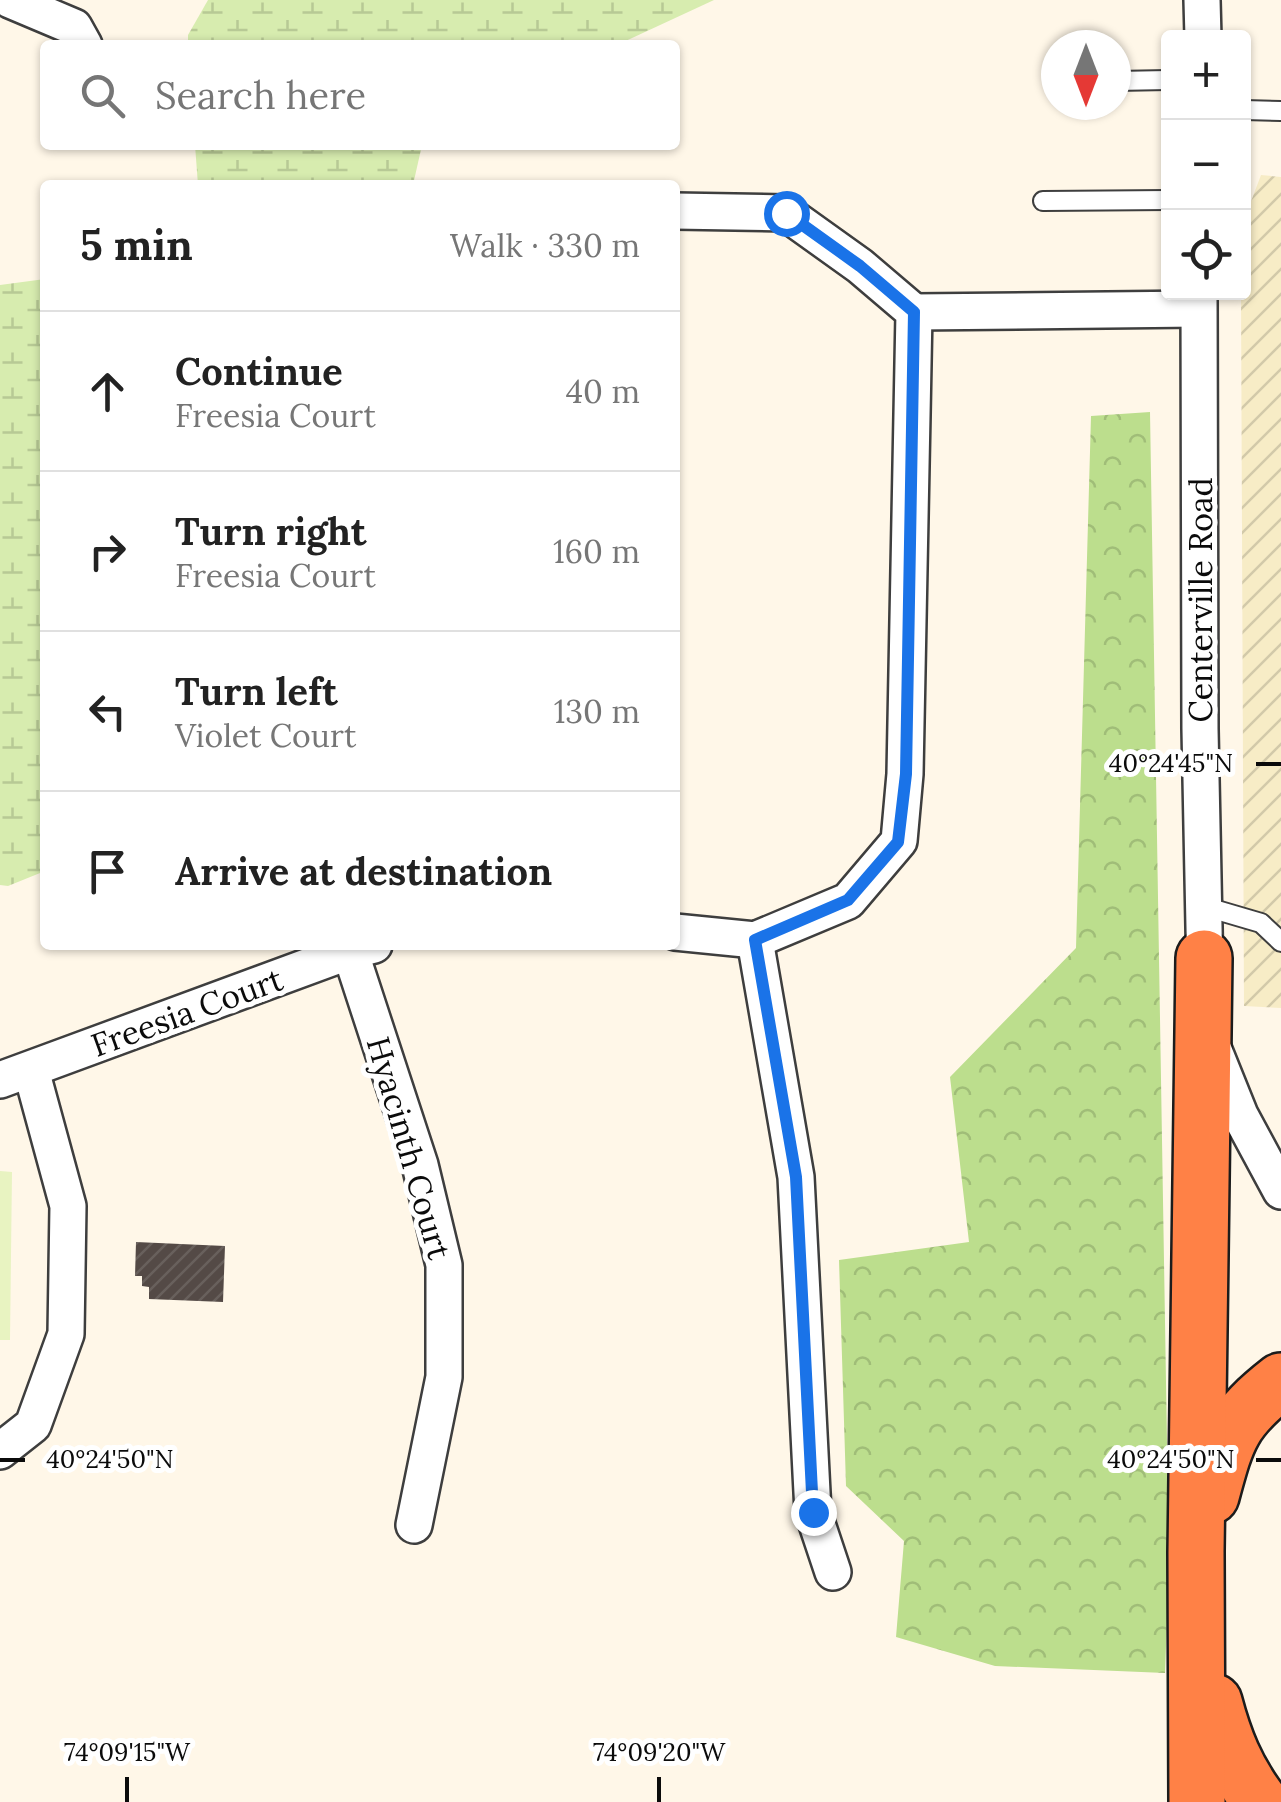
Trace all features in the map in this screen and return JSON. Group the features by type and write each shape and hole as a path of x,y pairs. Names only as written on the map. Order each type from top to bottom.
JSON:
{"highway":[{"path":"1197,1802 1203,932"},
{"path":"1196,1552 1226,1441 1255,1402 1281,1381"},
{"path":"1198,1642 1224,1742 1260,1802"}],"street":[{"path":"10,0 74,27 81,40"},
{"path":"1202,0 1202,30"},
{"path":"680,211 786,213 860,266 914,312 1198,301"},
{"name":"Centerville Road","path":"1198,301 1203,932 1211,1042 1240,1116 1281,1191"},
{"path":"680,932 755,940 848,900 898,842 906,774 914,312"},
{"path":"755,940 796,1177 813,1512 833,1572"},
{"name":"Freesia Court","path":"15,1075 357,950"},
{"name":"Hyacinth Court","path":"363,950 444,1265 444,1378 414,1525"},
{"path":"0,1451 34,1424 66,1334 68,1206 15,1075"}],"lane":[{"path":"1131,81 1161,80"},
{"path":"1251,110 1281,111"},
{"path":"1043,201 1161,200"},
{"path":"1203,932 1261,923 1281,942"}],"shaded area":[{"path":"1261,175 1281,177 1281,1008 1244,1006 1241,300 1251,300 1251,201"}],"green space":[{"path":"208,0 714,0 628,40 188,40"},
{"path":"195,150 421,150 414,180 198,180"},
{"path":"40,280 40,873 8,886 0,885 0,285"},
{"path":"1150,412 1169,1564 1165,1673 995,1666 896,1637 904,1541 846,1486 839,1260 969,1242 950,1077 1076,948 1091,416"},
{"path":"0,1171 12,1172 10,1340 0,1340"}],"building":[{"path":"136,1242 225,1246 223,1302 149,1299 149,1287 142,1286 142,1276 135,1276"}],"route":[{"path":"786,213 860,266 914,312 906,774 898,842 848,900 755,940 796,1177 813,1512"}]}
